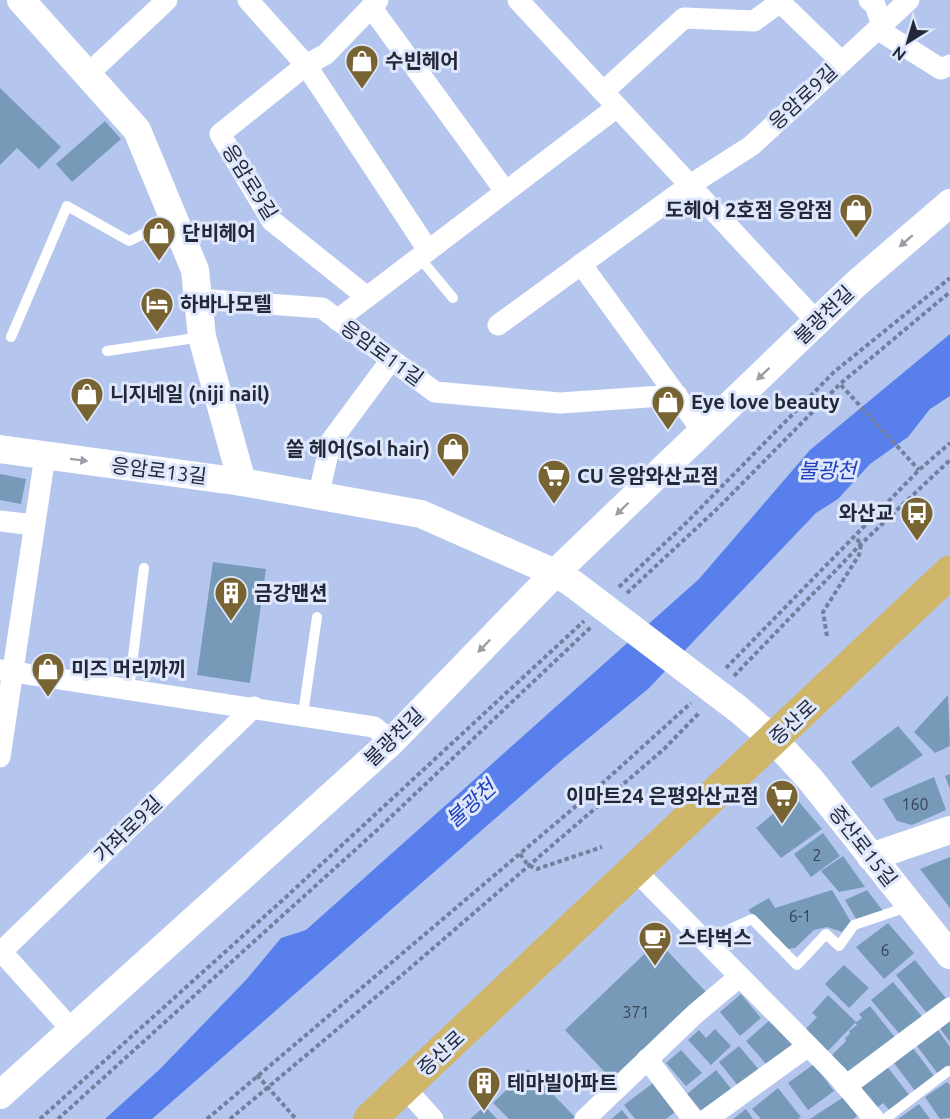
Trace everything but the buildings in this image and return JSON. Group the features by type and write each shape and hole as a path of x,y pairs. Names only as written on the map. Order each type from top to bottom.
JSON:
{"main road":[{"name":"증산로","path":"370,1119 950,572"}],"street":[{"path":"21,0 136,130 195,270 202,337 242,482"},
{"path":"88,74 167,0"},
{"path":"248,0 306,65 424,254"},
{"path":"518,0 817,322"},
{"path":"869,0 874,5 885,34 941,69 950,65"},
{"name":"응암로9길","path":"498,325 690,185 751,146 909,0"},
{"path":"337,320 506,191 610,100 684,18 754,21 779,1 842,62"},
{"name":"응암로9길","path":"367,297 272,221 220,134 306,65 326,54 374,4 506,191"},
{"name":"불광천길","path":"0,1095 392,741 563,578 703,432 857,283 950,203"},
{"path":"581,264 703,432"},
{"name":"응암로11길","path":"198,299 322,309 435,392 560,403 676,395"},
{"path":"318,497 331,441 391,360"},
{"name":"응암로13길","path":"0,449 242,482 421,514 563,578 730,694"},
{"path":"0,757 6,671 45,456"},
{"path":"0,521 34,525"},
{"path":"6,671 303,714 374,727 392,741"},
{"name":"증산로15길","path":"730,694 810,779 950,955"},
{"name":"가좌로9길","path":"1,951 255,707"},
{"path":"871,857 950,830"},
{"path":"635,870 808,1046 874,1119"},
{"path":"1,951 72,1030"},
{"path":"585,1119 647,1059 739,977"},
{"path":"846,1086 950,1008"},
{"path":"707,1119 808,1046"},
{"path":"647,1059 693,1119"},
{"name":"증산로","path":"404,1087 433,1119"}],"lane":[{"path":"11,337 67,206 129,241 174,219"},
{"path":"424,254 453,298"},
{"path":"107,351 202,337"},
{"path":"129,689 144,568"},
{"path":"303,714 317,617"},
{"path":"704,941 752,919 797,965 826,934 839,946 854,925 911,906"},
{"path":"885,1119 948,1071"}],"path":[{"path":"612,593 686,523 834,372 950,278"},
{"path":"624,595 718,508 840,384 950,292"},
{"path":"840,384 919,470"},
{"path":"718,677 919,470 950,443"},
{"path":"730,694 861,544 950,460"},
{"path":"855,537 861,544"},
{"path":"827,636 823,612 859,555 861,544"},
{"path":"40,1119 286,897 588,617"},
{"path":"58,1119 367,839 599,619"},
{"path":"207,1119 659,735 693,702"},
{"path":"230,1119 664,749 703,708"},
{"path":"520,853 528,865 537,869 602,847"},
{"path":"257,1075 296,1119"}],"water":[{"name":"불광천","path":"950,334 950,396 930,409 908,437 870,464 838,499 816,513 648,689 562,760 152,1119 105,1119 160,1069 246,980 281,938 306,930 699,579 810,450"}],"place":[{"name":"수빈헤어","path":"362,90"},
{"name":"도헤어 2호점 응암점","path":"856,239"},
{"name":"단비헤어","path":"159,262"},
{"name":"하바나모텔","path":"157,333"},
{"name":"니지네일 (niji nail)","path":"87,423"},
{"name":"Eye love beauty","path":"668,431"},
{"name":"쏠 헤어(Sol hair)","path":"453,478"},
{"name":"CU 응암와산교점","path":"554,505"},
{"name":"와산교","path":"917,542"},
{"name":"금강맨션","path":"231,622"},
{"name":"미즈 머리까끼","path":"48,698"},
{"name":"이마트24 은평와산교점","path":"782,825"},
{"name":"스타벅스","path":"655,967"},
{"name":"테마빌아파트","path":"484,1112"}]}
